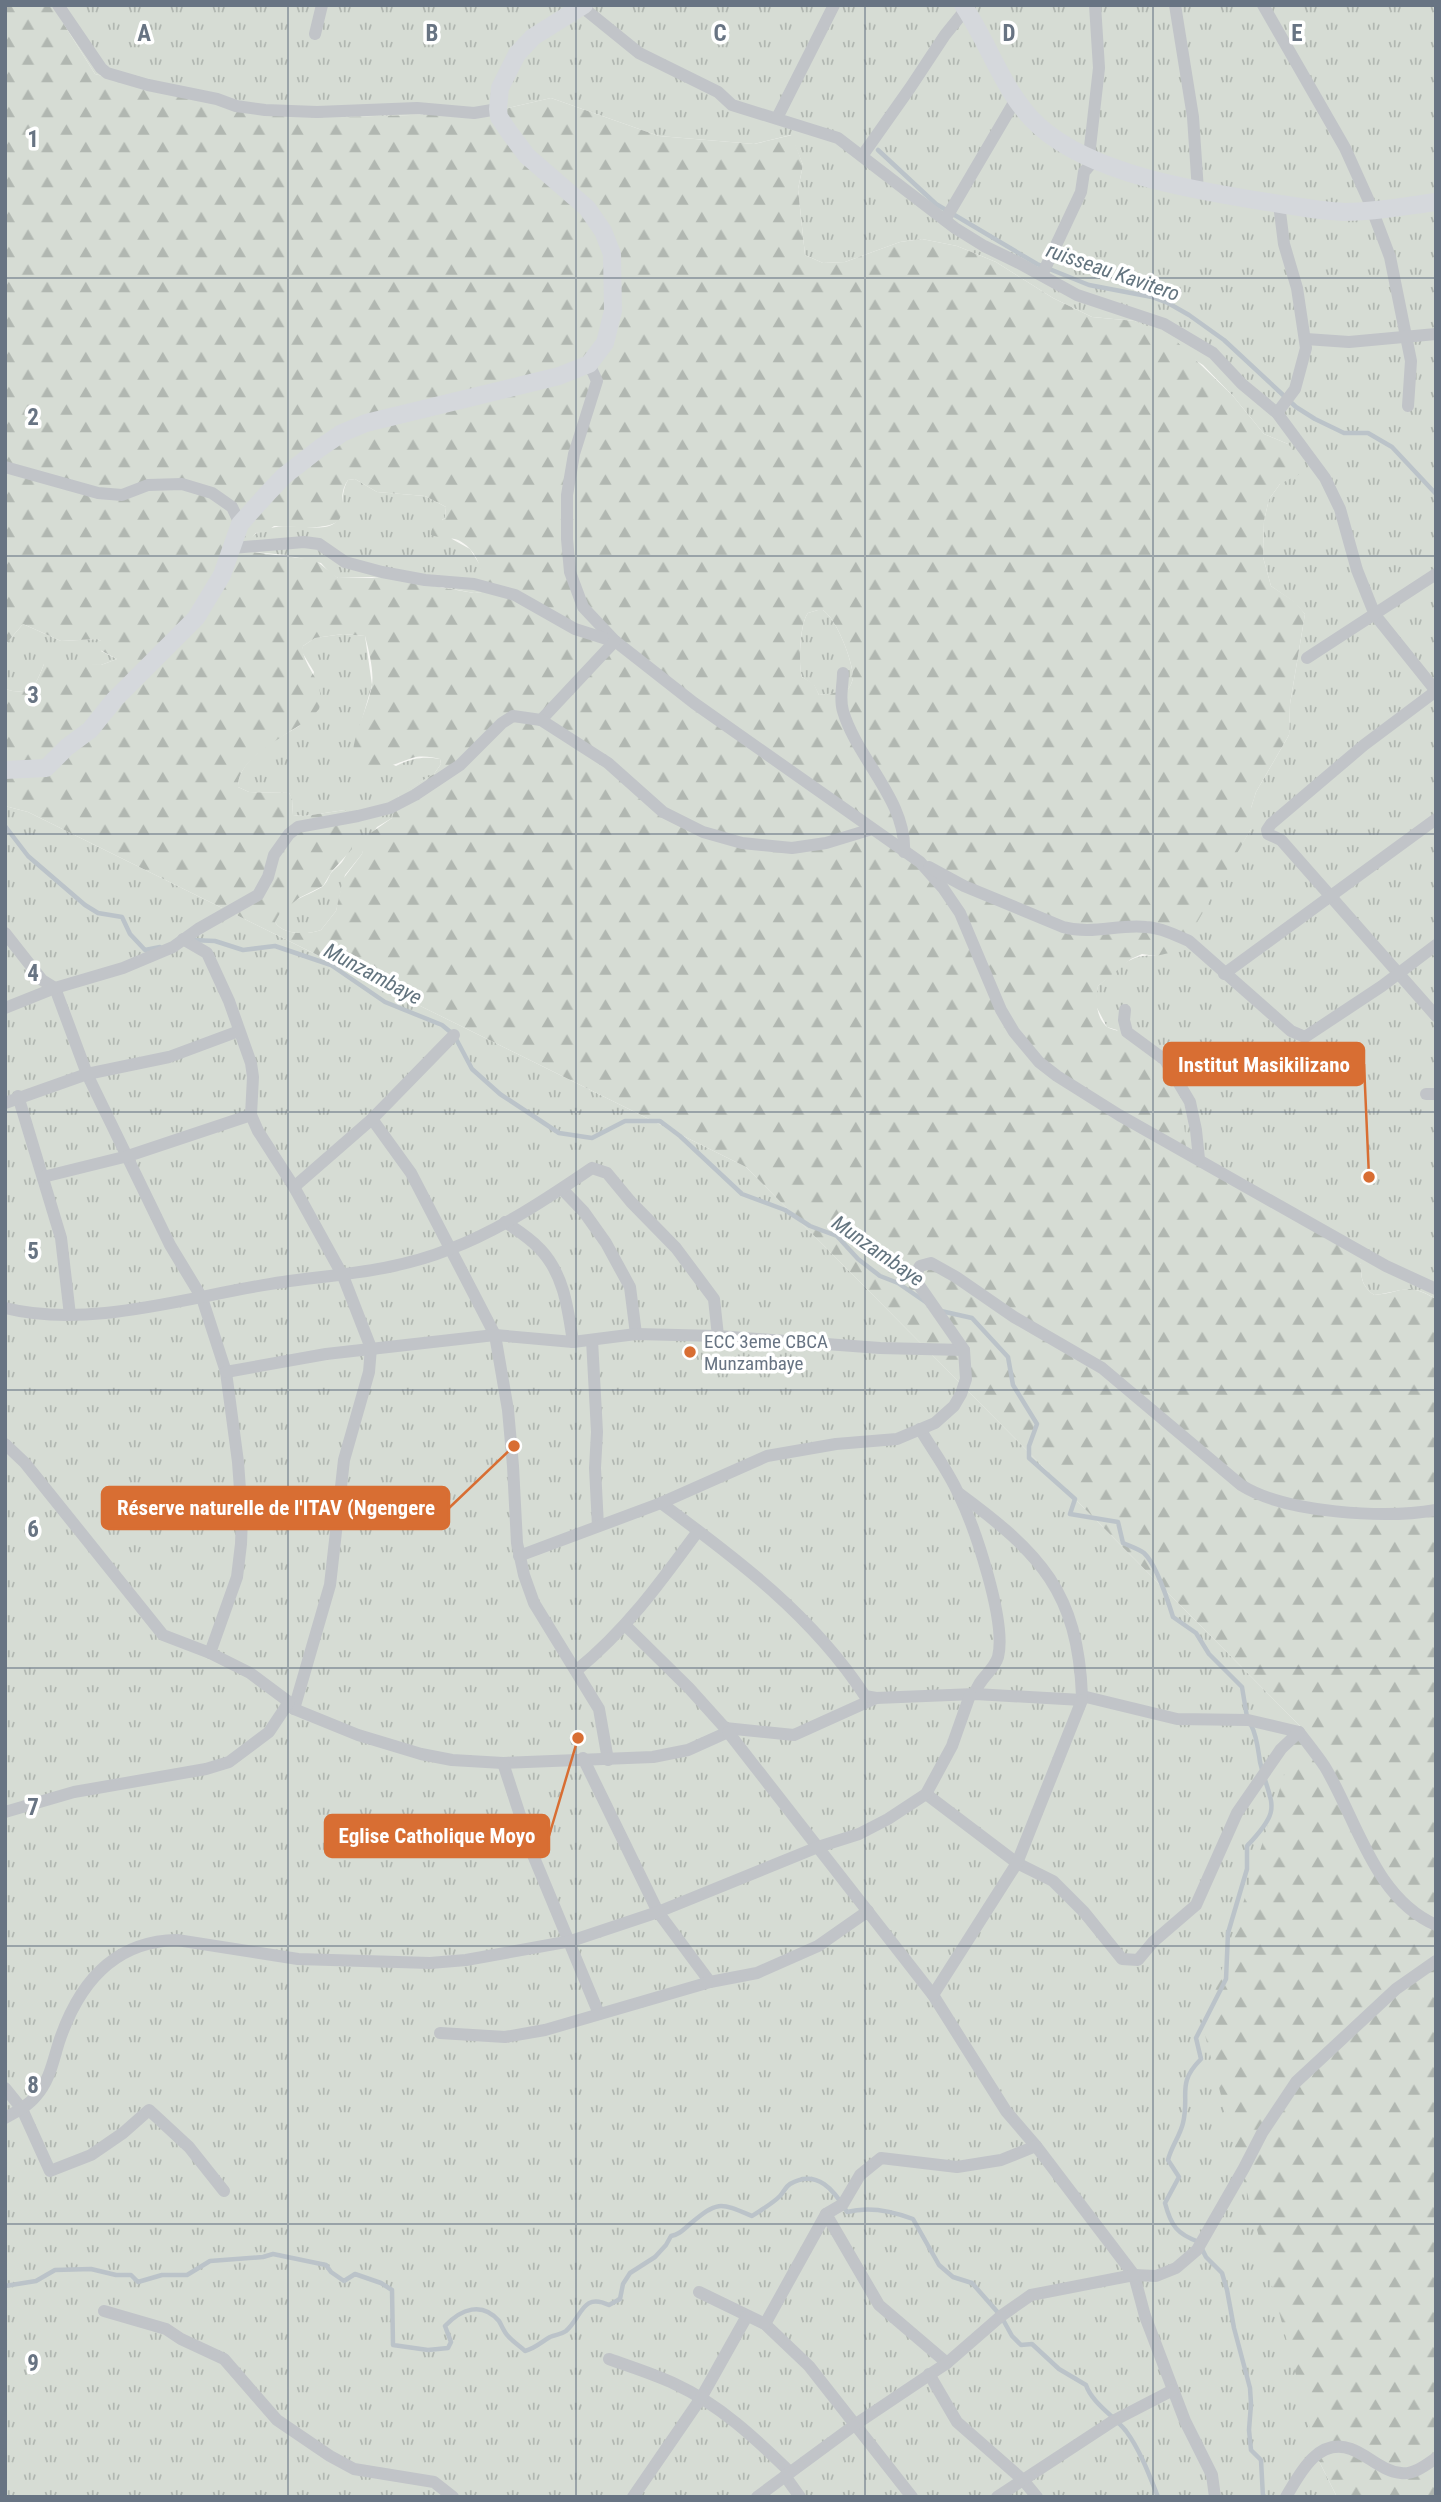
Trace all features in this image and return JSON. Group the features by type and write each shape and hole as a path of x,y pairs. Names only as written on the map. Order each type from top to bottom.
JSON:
{"street":[{"path":"58,5 107,73 236,106 317,112 417,108 474,113 498,109"},
{"path":"315,34 322,5"},
{"path":"777,118 834,5"},
{"path":"1042,275 1081,192 1084,173 1092,158 1099,68 1095,5"},
{"path":"1175,5 1193,117 1198,191"},
{"path":"5,770 46,768 67,747 90,730 116,699 196,618 222,575 240,524 285,476 342,433 402,414 559,376 589,364 605,343 613,311 612,254 603,231 587,208 527,156 499,117 498,109 500,88 517,54 557,14 582,6 639,53 718,92 732,105 838,138 945,220 984,246 1077,295 1164,324 1213,353 1242,384 1277,413 1325,478 1340,509 1357,570 1375,615 1436,691 1364,745 1267,830 1281,840 1436,1016"},
{"path":"1265,6 1345,148 1390,257 1411,361 1408,406"},
{"path":"862,156 965,7 1016,99 1041,128 1060,142 1130,174 1198,191 1344,212 1436,202"},
{"path":"945,220 1016,99"},
{"path":"1277,413 1295,388 1303,364 1306,339 1297,288 1284,244 1279,204"},
{"path":"1306,339 1349,342 1436,334"},
{"path":"589,364 597,381 574,454 567,495 570,572 583,607 615,642 694,703 904,852 964,886 1063,927 1080,931 1148,927 1174,934 1189,941 1291,1031 1306,1037 1382,986 1436,945"},
{"path":"5,467 98,493 122,495 148,485 182,484 212,493 232,507 240,524"},
{"path":"232,548 304,542 319,544 345,562 382,572 425,580 474,584 515,595 575,629 615,642"},
{"path":"1307,658 1436,574"},
{"path":"541,720 615,642"},
{"path":"844,673 842,710 859,749 904,827 904,852"},
{"path":"5,1008 55,988 123,968 178,943 258,895 268,877 274,855 289,834 298,827 390,808 460,765 502,723 513,716 541,720 608,763 663,812 703,832 742,843 792,848 826,843 872,829"},
{"path":"1224,974 1436,819"},
{"path":"920,862 960,913 1002,1010 1027,1050 1067,1082 1119,1115 1385,1266 1436,1289"},
{"path":"5,933 42,980 55,988 86,1073 170,1245 202,1298 226,1372 238,1462 241,1544 237,1577 210,1653"},
{"path":"5,1812 74,1792 206,1769 229,1762 269,1732 291,1706 330,1585 344,1460 369,1372 371,1348 342,1276 251,1115 251,1063 207,954 178,943"},
{"path":"1125,1010 1127,1032 1165,1060 1190,1102 1199,1160"},
{"path":"5,1103 86,1073 169,1057 239,1031"},
{"path":"294,1187 372,1118 454,1035"},
{"path":"18,1096 61,1238 70,1315"},
{"path":"43,1177 128,1156 251,1115"},
{"path":"372,1118 411,1173 495,1335 508,1410 519,1556 534,1603 600,1709 608,1760"},
{"path":"5,1308 70,1315 151,1307 283,1282 342,1276 423,1259 452,1249 505,1222 592,1168 607,1173 676,1248 715,1299 718,1336"},
{"path":"562,1189 584,1212 606,1243 630,1287 636,1334"},
{"path":"505,1222 542,1250 555,1272 566,1295 573,1342"},
{"path":"519,1556 661,1503 767,1456 825,1445 897,1439 935,1423 954,1406 966,1379 964,1350 916,1281 920,1266 931,1263 1014,1317 1102,1368 1255,1494 1311,1507 1380,1514 1436,1510"},
{"path":"226,1372 371,1348 495,1335 573,1342 636,1334 718,1336 880,1348 964,1350"},
{"path":"592,1340 597,1432 594,1468 598,1527"},
{"path":"5,2118 35,2098 46,2082 66,2024 83,1991 101,1969 136,1947 160,1941 177,1941 298,1959 430,1963 466,1960 571,1941 658,1912 818,1847 859,1834 926,1794 952,1746 972,1694 998,1659 999,1634 995,1604 959,1494 920,1429"},
{"path":"5,1444 25,1463 163,1635 210,1653 250,1674 291,1706 358,1735 421,1754 452,1760 503,1763 653,1757 688,1750 727,1730 794,1735 876,1698"},
{"path":"933,1995 1017,1863 1082,1698 1081,1669 1069,1613 1051,1579 1036,1559 1000,1524 959,1494"},
{"path":"661,1503 789,1605 849,1672 865,1696 876,1698 972,1694 1082,1698 1177,1719 1248,1720 1299,1732 1325,1768 1383,1879 1401,1902 1423,1920 1436,1926"},
{"path":"577,1670 606,1646 649,1599 698,1531"},
{"path":"625,1625 727,1730 792,1812 933,1995 1006,2111 1036,2146 1134,2275 1144,2316 1185,2421 1212,2475 1215,2497"},
{"path":"926,1794 1017,1863 1053,1881 1084,1912 1122,1959 1138,1960 1153,1942 1196,1905 1237,1813 1281,1749 1299,1732"},
{"path":"583,1758 658,1912 710,1982"},
{"path":"503,1763 533,1855 600,2014"},
{"path":"440,2033 505,2037 545,2030 710,1982 757,1973 818,1946 868,1911"},
{"path":"757,2497 856,2424 947,2363 1001,2316 1031,2295 1134,2275 1156,2276 1176,2268 1197,2250 1262,2133 1296,2082 1396,1989 1436,1961"},
{"path":"5,2088 22,2109 50,2171 91,2155 123,2133 149,2109 189,2147 224,2192"},
{"path":"765,2324 826,2214 842,2204 860,2175 881,2158 957,2166 1001,2160 1036,2146"},
{"path":"826,2214 879,2305 947,2363"},
{"path":"699,2292 765,2324 809,2366 912,2497"},
{"path":"104,2311 166,2329 224,2359 277,2420 354,2469 434,2482 453,2497"},
{"path":"633,2497 701,2398 747,2316"},
{"path":"609,2359 676,2384 743,2428 788,2474 800,2497"},
{"path":"929,2374 957,2422 1023,2480 1037,2497"},
{"path":"997,2497 1118,2418 1173,2390"},
{"path":"1286,2497 1300,2473 1320,2451 1334,2446 1351,2449 1377,2466 1402,2474 1417,2470 1436,2458"}],"green space":[{"path":"5,5 52,5 95,74 149,88 338,117 448,114 473,116 551,98 659,136 754,144 792,135 803,165 798,189 805,255 823,263 845,262 900,242 922,239 957,246 996,262 1053,298 1092,317 1135,321 1170,335 1233,396 1264,434 1288,444 1300,456 1300,474 1280,484 1269,499 1264,521 1263,557 1271,586 1295,602 1305,614 1290,704 1289,735 1256,792 1251,808 1251,829 1184,945 1169,953 1156,956 1142,954 1131,959 1098,986 1097,1001 1098,1012 1106,1026 1140,1043 1164,1067 1180,1102 1186,1153 1334,1238 1361,1264 1363,1282 1374,1295 1411,1289 1436,1299 1436,2497 1337,2497 1319,2461 1203,2028 1300,1726 746,1167 28,812 5,806 5,689 27,690 35,683 44,664 50,660 101,665 117,659 100,650 101,641 97,639 61,641 23,624 5,645","holes":["355,479 377,492 425,496 446,507 445,518 434,527 431,535 465,544 481,569 482,592 474,593 387,578 338,578 315,560 253,552 251,538 256,533 266,532 274,526 320,527 336,522 340,518 345,485 348,480","823,610 838,631 852,669 853,676 847,691 819,695 814,684 802,677 800,644 808,613","343,634 365,636 372,667 372,685 356,735 353,766 376,769 423,756 440,759 441,764 434,774 399,794 392,818 365,837 362,854 343,879 336,911 321,930 296,933 283,929 275,922 280,913 299,898 323,886 332,871 352,849 352,827 345,810 293,815 289,793 249,792 238,787 240,775 258,753 319,709 320,690 303,654 303,646 315,638"]},
{"path":"52,5 1436,5 1436,1299 1412,1289 1374,1295 1363,1282 1361,1264 1186,1153 1117,1030 1107,1027 1095,1004 1098,986 1118,968 1139,957 1156,956 1234,857 1251,829 1251,808 1256,792 1289,735 1290,704 1305,614 1294,602 1271,586 1263,557 1264,521 1269,499 1280,484 1288,444 1264,434 1203,365 1135,321 1092,317 1053,298 996,262 957,246 922,239 900,242 845,262 823,263 805,255 798,189 803,165 791,135 754,144 659,136 551,98 473,116 448,114 338,117 149,88 95,74"},
{"path":"355,479 377,492 425,496 446,507 445,518 442,520 452,539 470,549 480,565 484,581 483,592 474,593 372,577 338,578 321,563 286,555 253,552 250,538 261,531 285,526 329,526 336,522 348,480"},
{"path":"823,610 828,615 847,650 853,676 847,692 819,695 814,685 802,677 800,654 803,625 808,613"},
{"path":"23,624 61,641 97,639 101,641 101,651 117,659 101,665 44,664 35,683 27,690 5,689 5,645"},
{"path":"343,634 365,636 372,685 354,747 396,766 412,759 423,758 440,759 441,764 434,774 399,795 392,818 377,827 365,844 362,854 345,875 336,911 321,930 309,933 289,932 275,922 278,915 288,905 322,887 342,862 351,842 350,823 345,810 293,815 289,793 249,792 238,787 240,777 252,758 270,743 299,726 314,672 302,652 303,646 315,638"},
{"path":"5,806 28,812 746,1167 1300,1726 1319,2461 1337,2497 5,2497"}],"waterway":[{"name":"ruisseau Kavitero","path":"878,150 936,204 1037,264 1089,285 1152,297 1189,315 1224,340 1296,407 1344,433 1368,433 1392,447 1436,494"},
{"name":"Munzambaye","path":"5,826 28,856 85,905 98,913 122,917 130,934 145,950 160,947"},
{"name":"Munzambaye","path":"192,940 215,941 243,950 275,946 331,965 385,1002 442,1025 454,1035 472,1069 500,1094 559,1133 592,1138 625,1121 660,1121 742,1194 785,1210 810,1226 837,1236 858,1259 880,1276 898,1283 927,1303"},
{"name":"Munzambaye","path":"941,1311 972,1318 1008,1357 1013,1385 1037,1424 1029,1446 1029,1458 1075,1499 1070,1514 1118,1522 1123,1543 1142,1552 1149,1559 1162,1584 1173,1617 1196,1633 1209,1654 1242,1687 1247,1717"},
{"path":"1199,2242 1180,2232 1170,2218 1165,2203 1179,2177 1168,2160 1183,2123 1186,2083 1201,2059 1196,2038 1226,1979 1228,1933 1247,1869 1247,1846 1266,1823 1272,1806 1251,1725"},
{"path":"5,2286 36,2281 55,2270 91,2269 116,2275 131,2275 138,2282 162,2275 187,2275 210,2261 273,2254 326,2265 344,2281 355,2274 392,2290 393,2345 428,2350 448,2348 451,2342 445,2326 458,2315 479,2309 499,2321 508,2336 525,2351 566,2331 588,2304 600,2302 609,2305 620,2299 623,2284 630,2273 655,2257 671,2236 681,2232 707,2211 725,2206 752,2216 777,2199 790,2184 800,2180 817,2180 831,2190 847,2212 880,2210 913,2219 939,2265 953,2277 972,2283 1001,2316 1012,2336 1021,2345 1032,2344 1059,2369 1086,2385 1093,2398 1131,2438 1158,2497"},
{"path":"1202,2249 1222,2273 1227,2290 1250,2388 1251,2450 1261,2460 1263,2497"}],"place":[{"name":"Institut Masikilizano","path":"1369,1177"},
{"name":"ECC 3eme CBCA Munzambaye","path":"690,1352"},
{"name":"Réserve naturelle de l'ITAV (Ngengere","path":"514,1446"},
{"name":"Eglise Catholique Moyo","path":"578,1738"}]}
